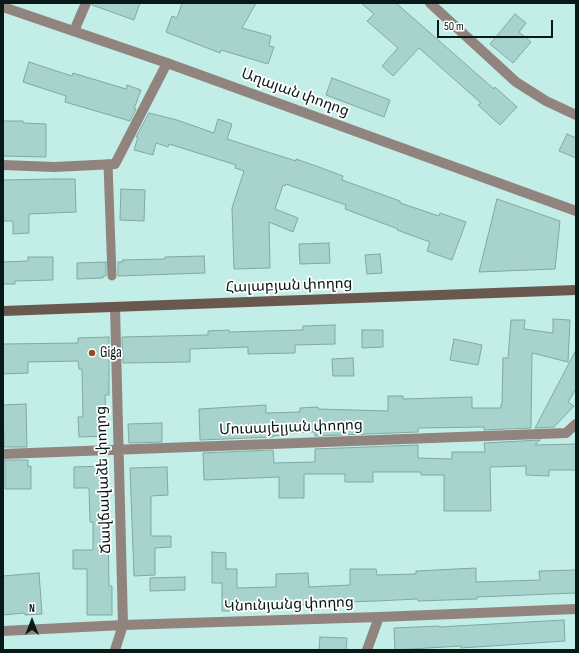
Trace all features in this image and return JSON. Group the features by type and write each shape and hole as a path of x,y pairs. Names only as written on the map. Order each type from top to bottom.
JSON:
{"main road":[{"name":"Հալաբյան փողոց","path":"3,311 576,290"}],"street":[{"path":"74,31 86,3"},
{"path":"430,3 516,82 546,101 576,115"},
{"name":"Աղայան փողոց","path":"3,7 167,63 576,211"},
{"path":"3,165 54,167 115,164 167,63"},
{"name":"Ճավճավաձե փողոց","path":"115,307 123,625 115,650"},
{"name":"Մուսայելյան փողոց","path":"3,454 566,433 576,424"},
{"name":"Կնունյանց փողոց","path":"3,631 123,625 576,609"},
{"path":"367,650 379,617"}],"lane":[{"path":"108,164 112,276"}],"building":[{"path":"92,3 140,3 134,20 92,5"},
{"path":"182,3 256,3 242,28 271,36 269,46 274,47 268,64 221,50 220,53 166,32 172,16 177,18"},
{"path":"361,3 396,3 494,89 495,87 517,107 500,125 478,105 481,103 419,48 393,76 382,66 398,48 367,21 374,14"},
{"path":"515,14 526,23 519,32 531,42 513,63 490,44"},
{"path":"29,62 72,76 73,73 126,89 127,85 141,90 134,109 136,109 130,121 65,102 66,96 23,82"},
{"path":"332,78 390,100 384,117 326,95"},
{"path":"149,113 177,120 214,133 218,119 232,124 227,139 296,161 296,159 343,176 342,180 400,201 400,203 439,216 440,213 466,222 452,260 427,251 430,242 345,209 346,205 286,184 285,186 283,185 275,209 298,218 293,232 269,222 270,268 234,269 232,208 244,171 235,168 236,165 169,144 168,147 156,143 153,155 134,150 138,137 136,137"},
{"path":"3,121 23,121 23,123 46,124 46,157 3,156"},
{"path":"567,134 576,138 576,158 559,151"},
{"path":"75,179 76,212 29,214 29,233 13,234 13,221 3,221 3,180"},
{"path":"121,189 145,190 144,221 120,220"},
{"path":"497,199 560,221 555,269 479,272"},
{"path":"329,243 330,263 300,264 299,244"},
{"path":"380,254 382,273 367,274 365,255"},
{"path":"204,256 205,273 118,276 118,262 123,262 122,260"},
{"path":"28,257 53,257 53,280 15,281 15,284 3,284 3,262 28,261"},
{"path":"106,262 106,276 103,276 103,278 77,279 77,263"},
{"path":"553,319 570,320 568,362 532,353 531,428 484,430 484,427 418,428 418,432 315,436 315,432 288,433 288,435 273,437 200,440 199,409 266,405 266,413 300,412 300,408 318,407 318,409 388,411 388,396 403,396 403,399 472,397 472,408 501,408 503,358 508,358 511,320 525,320 524,329 553,333"},
{"path":"335,325 335,344 295,345 295,353 248,354 248,347 190,349 190,362 123,363 122,337 208,335 208,331 229,330 229,332 303,330 303,326"},
{"path":"362,330 383,330 383,347 362,348"},
{"path":"109,337 109,395 105,395 107,436 79,437 78,417 83,417 82,369 79,369 78,361 28,362 28,373 3,374 3,344 78,343 78,338"},
{"path":"454,339 482,345 478,365 450,360"},
{"path":"576,350 576,389 568,402 574,406 554,427 535,428"},
{"path":"353,358 354,376 333,376 332,359"},
{"path":"26,404 27,447 4,447 3,405"},
{"path":"162,423 162,442 129,443 128,424"},
{"path":"540,440 535,445 576,444 576,470 549,470 549,476 526,475 526,466 490,467 491,511 444,511 444,475 421,475 421,472 373,472 373,482 345,482 345,474 304,474 304,498 279,498 279,477 204,480 203,453 273,450 274,463 315,462 315,449 418,445 418,458 452,459 452,452 485,452 484,443"},
{"path":"5,460 28,460 28,467 31,466 31,489 5,489"},
{"path":"107,466 109,586 112,586 112,615 87,615 87,569 73,569 73,550 93,550 93,522 90,522 89,488 74,488 74,467"},
{"path":"167,467 168,495 151,496 151,536 171,536 171,547 155,548 155,575 134,576 130,468"},
{"path":"212,552 226,553 226,569 237,569 237,588 276,587 276,574 308,573 309,587 350,585 350,569 376,569 377,575 416,574 416,571 476,568 476,582 540,580 539,571 576,570 576,593 477,597 477,599 418,601 417,599 344,602 344,604 243,606 243,611 222,611 222,583 212,583"},
{"path":"39,573 42,614 25,615 24,613 3,615 3,576"},
{"path":"185,577 185,590 150,591 150,578"},
{"path":"564,620 565,641 461,648 461,646 395,650 394,628"},
{"path":"320,637 347,638 346,650 319,650"}],"place":[{"name":"Giga","path":"92,353"}]}
